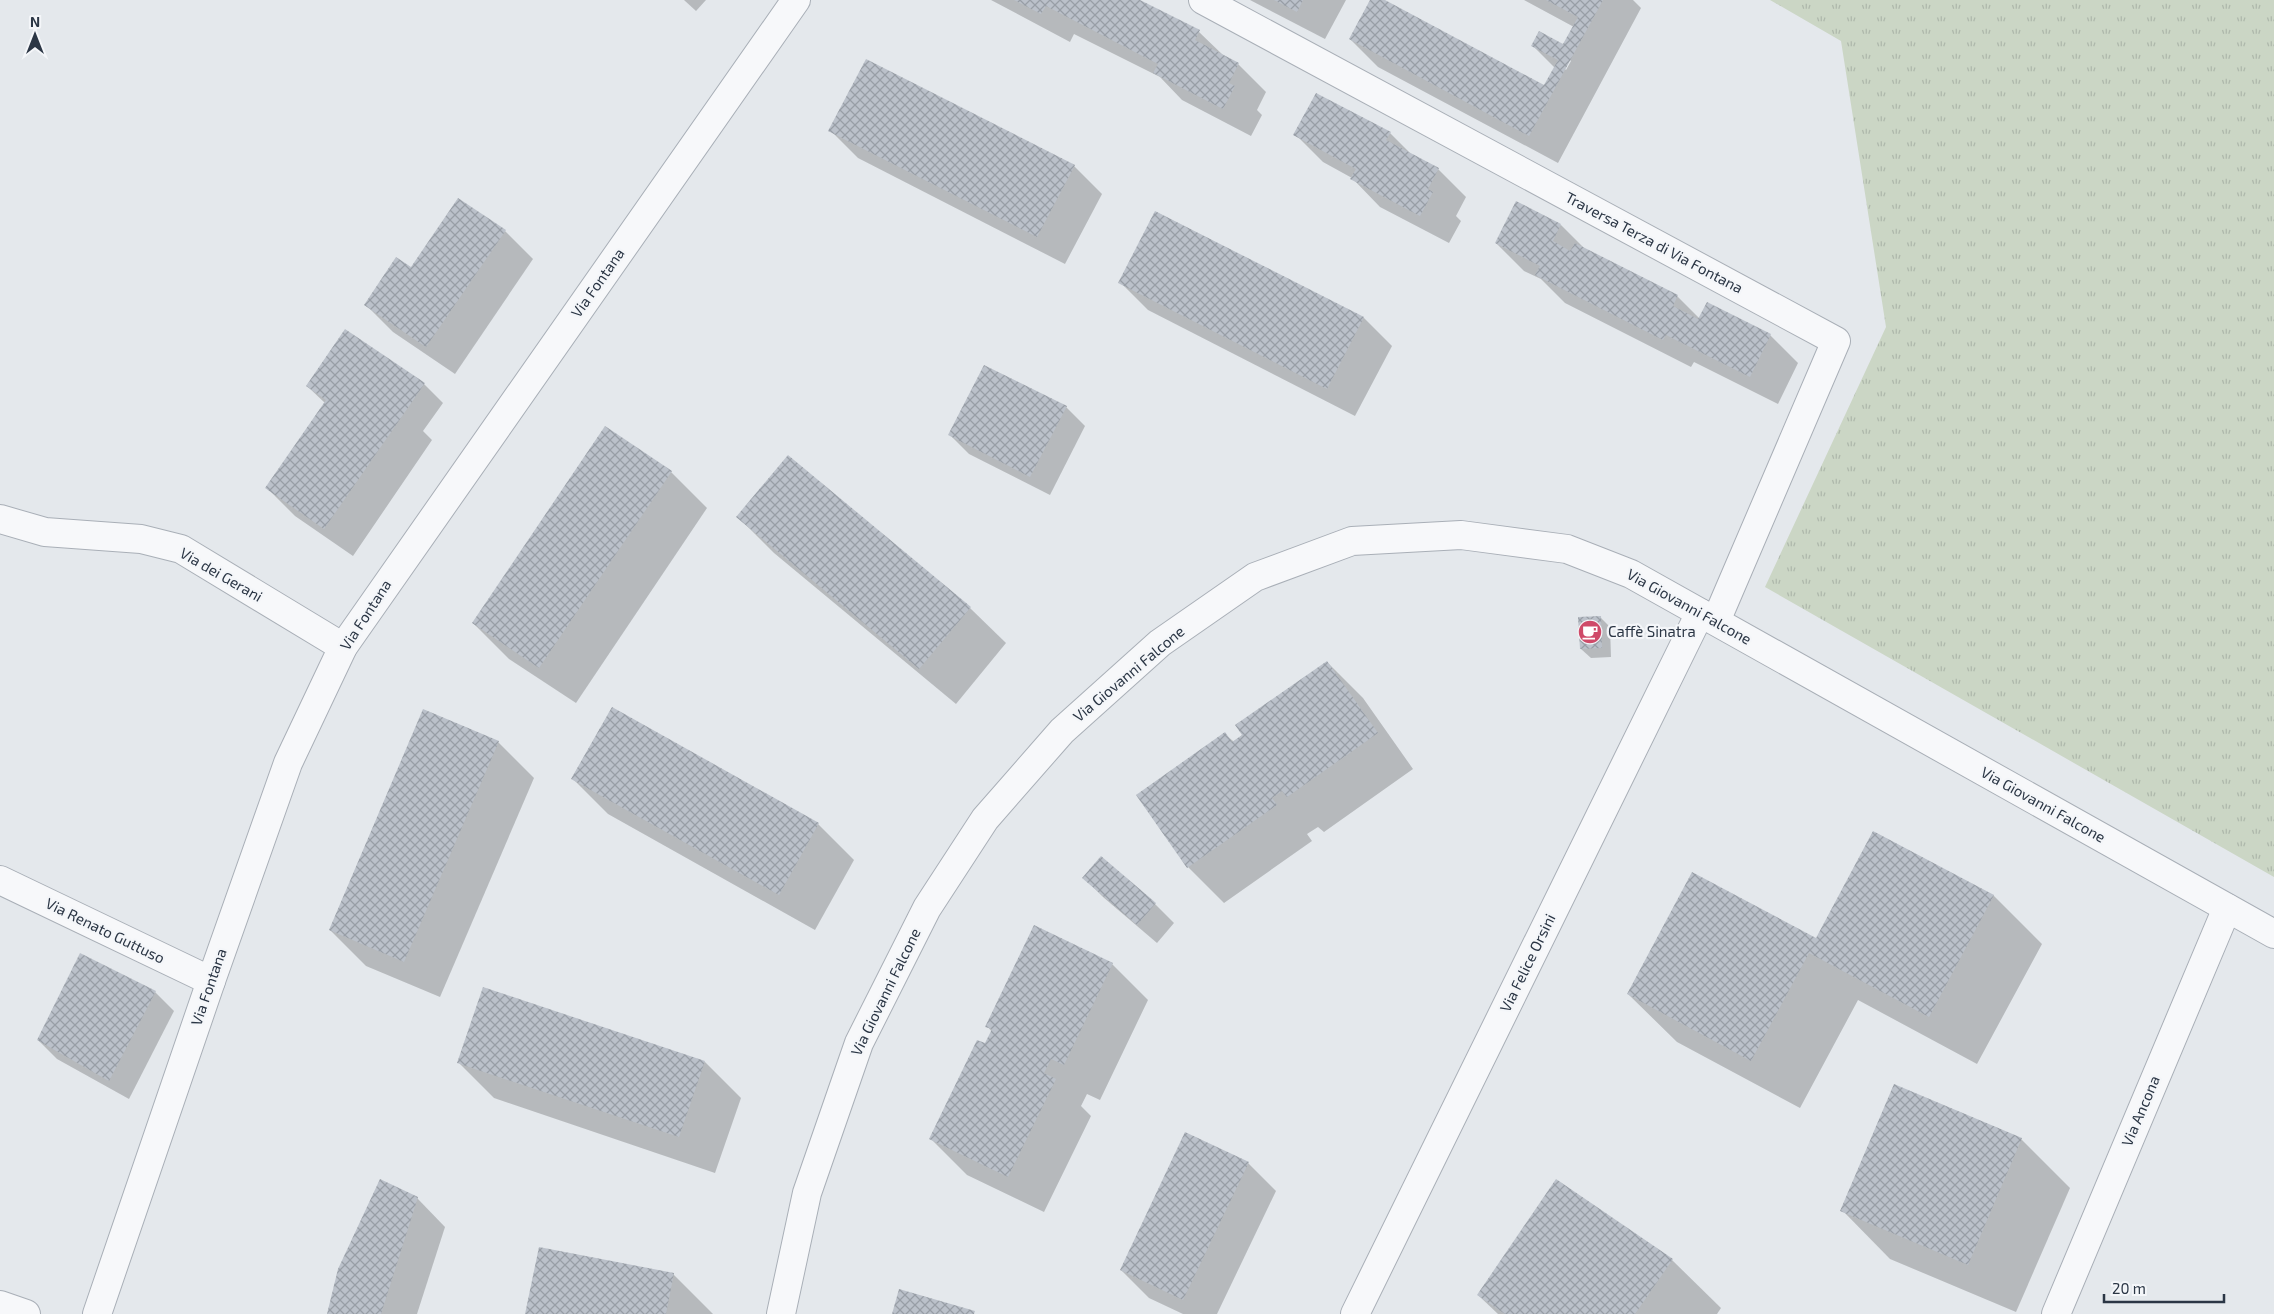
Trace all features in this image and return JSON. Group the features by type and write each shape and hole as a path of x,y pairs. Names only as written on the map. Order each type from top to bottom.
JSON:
{"street":[{"name":"Via Fontana","path":"97,1314 210,981 288,763 343,647 796,0"},
{"name":"Traversa Terza di Via Fontana","path":"1203,0 1836,341 1708,617"},
{"name":"Via dei Gerani","path":"0,519 45,532 142,539 181,549 343,647"},
{"name":"Via Giovanni Falcone","path":"781,1314 807,1193 859,1043 927,908 985,819 1062,731 1160,643 1255,577 1352,541 1461,535 1567,549 1631,574 2274,934"},
{"name":"Via Felice Orsini","path":"1355,1314 1708,617"},
{"name":"Via Renato Guttuso","path":"0,880 210,981"},
{"name":"Via Ancona","path":"2056,1314 2227,908"},
{"path":"0,1305 26,1314"}],"green space":[{"path":"1770,0 2274,0 2274,877 1765,587 1886,327 1841,41"}],"building":[{"path":"1014,0 1140,0 1200,30 1195,40 1239,63 1229,83 1235,86 1223,109 1153,73 1158,64 1046,6 1041,14"},
{"path":"1274,0 1303,0 1297,12"},
{"path":"1370,0 1385,0 1544,85 1558,60 1531,46 1539,31 1563,44 1578,17 1546,0 1603,0 1529,136 1349,39"},
{"path":"866,59 1075,165 1037,237 828,131"},
{"path":"1316,93 1391,132 1386,140 1439,168 1428,189 1433,192 1420,216 1350,179 1356,169 1293,135"},
{"path":"458,198 506,230 426,347 364,305 396,257 411,267"},
{"path":"1516,201 1561,224 1553,241 1570,251 1575,243 1678,295 1673,306 1698,319 1707,302 1771,334 1750,377 1666,335 1663,340 1535,275 1540,266 1495,243"},
{"path":"1155,211 1364,317 1327,389 1118,283"},
{"path":"345,329 425,383 324,529 265,488 326,400 306,386"},
{"path":"984,365 1067,406 1030,477 948,435"},
{"path":"605,426 672,471 539,668 472,623"},
{"path":"788,455 971,607 919,669 736,517"},
{"name":"Caffè Sinatra","path":"1601,616 1602,648 1580,649 1578,617"},
{"path":"1327,661 1378,733 1287,797 1282,791 1272,798 1277,805 1187,868 1136,795 1225,732 1232,742 1242,735 1235,725"},
{"path":"612,707 819,823 779,895 571,779"},
{"path":"423,709 499,741 404,962 329,930"},
{"path":"1873,831 1994,895 1929,1017 1809,953 1751,1061 1627,994 1692,872 1816,938"},
{"path":"1101,856 1156,903 1137,925 1082,878"},
{"path":"1034,925 1113,963 1064,1065 1051,1059 1044,1073 1056,1079 1008,1177 929,1139 977,1040 985,1043 992,1029 985,1027"},
{"path":"80,953 156,991 109,1081 37,1040"},
{"path":"483,987 705,1061 679,1137 457,1063"},
{"path":"1894,1084 2022,1138 1968,1265 1840,1211"},
{"path":"1185,1132 1249,1162 1183,1300 1120,1270"},
{"path":"380,1179 418,1197 381,1314 327,1314 338,1269"},
{"path":"1556,1179 1673,1259 1635,1314 1505,1314 1477,1295"},
{"path":"539,1247 674,1273 666,1314 525,1314"},
{"path":"899,1289 975,1311 974,1314 892,1314"}],"place":[{"name":"Caffè Sinatra","path":"1590,632"}]}
